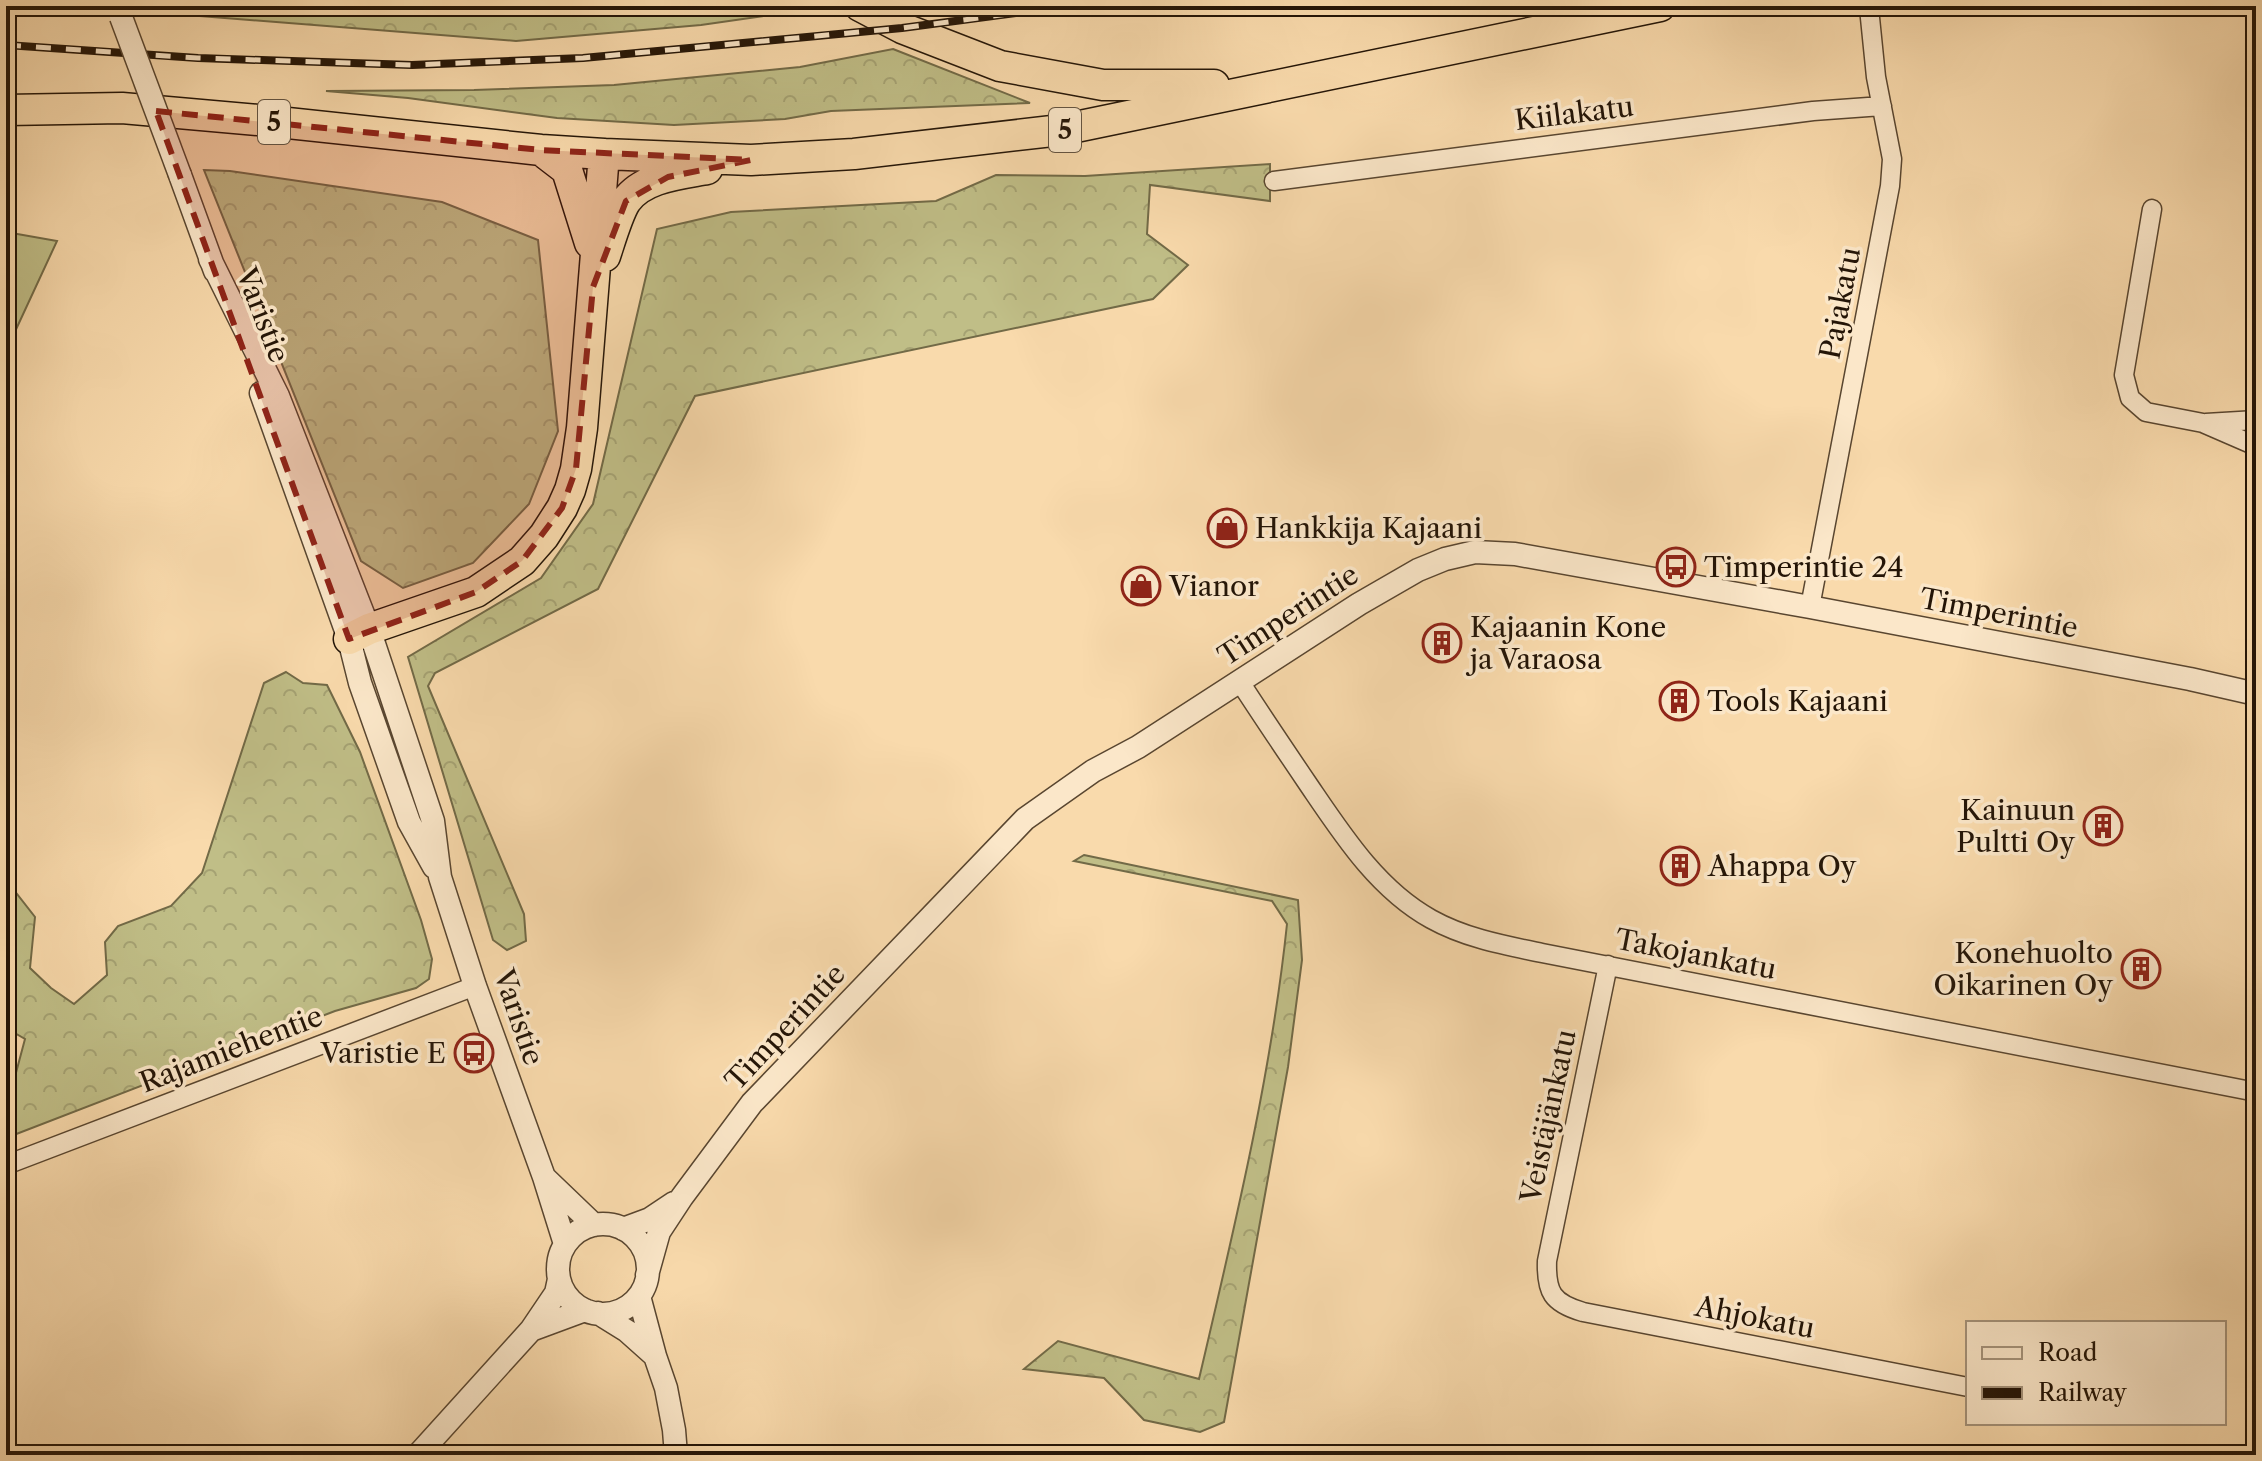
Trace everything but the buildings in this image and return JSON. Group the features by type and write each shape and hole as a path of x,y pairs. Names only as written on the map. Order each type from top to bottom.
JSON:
{"highway":[{"path":"860,6 902,28 1015,69 1103,85 1272,85"},
{"name":"5","path":"6,110 122,108 604,154 751,160 854,154 1061,130 1660,6"},
{"path":"541,150 567,170 594,272"},
{"path":"359,634 476,592 522,561 544,536 562,508 576,469 582,428 604,154"},
{"path":"594,272 626,201 644,185 751,160"}],"street":[{"name":"Pajakatu","path":"1810,607 1890,186 1892,159 1876,77 1869,8"},
{"name":"Varistie","path":"118,12 210,259 359,634 360,683 409,822 440,877 565,1244"},
{"name":"Kiilakatu","path":"1274,181 1813,111 1882,106"},
{"path":"2152,209 2124,375 2130,398 2146,412 2164,418 2203,423 2256,420"},
{"path":"2203,423 2256,446"},
{"name":"Timperintie","path":"643,1285 659,1232 752,1103 1025,819 1093,771 1138,747 1359,604 1418,570 1445,559 1475,552 1515,554 1810,607 2256,694"},
{"name":"Takojankatu","path":"1240,682 1330,816 1374,873 1402,900 1462,934 1491,943 2256,1092"},
{"name":"Veistäjänkatu","path":"1547,1279 1547,1261 1608,965"},
{"name":"Rajamiehentie","path":"6,1165 475,986"},
{"path":"544,1177 594,1225"},
{"name":"Timperintie","path":"623,1229 650,1219 682,1197"},
{"path":"418,1455 531,1330 556,1293 558,1266 565,1244 574,1234 594,1225 609,1224 635,1237 647,1261 643,1285 655,1356 666,1388 676,1455"},
{"path":"559,1279 564,1292 573,1302 627,1331 655,1356"},
{"name":"Ahjokatu","path":"1547,1279 1549,1291 1559,1301 1583,1312 1966,1387"},
{"path":"531,1330 591,1312 612,1313 625,1308 643,1285"}],"highlighted area":[{"path":"156,111 541,150 751,160 668,177 626,201 593,287 576,469 562,508 522,561 476,592 349,639"}],"green space":[{"path":"144,6 806,6 812,9 701,25 516,41 162,13"},
{"path":"893,49 1030,103 831,111 785,119 674,125 557,118 408,98 326,91 614,85 800,67"},
{"path":"1270,164 1270,201 1150,185 1147,234 1188,265 1153,299 695,396 598,589 435,673 428,686 524,914 526,941 507,950 493,940 408,657 541,578 593,504 657,229 731,212 936,201 996,175 1085,176"},
{"path":"204,170 230,171 442,202 538,240 558,431 529,504 473,563 403,588 361,561"},
{"path":"6,232 57,241 6,351"},
{"path":"286,672 303,683 327,685 360,752 421,920 432,959 429,979 416,988 335,1011 6,1138 6,1087 13,1084 25,1039 6,1028 6,880 35,917 30,968 74,1004 107,975 105,942 118,926 171,906 202,873 264,683"},
{"path":"1084,855 1298,900 1302,960 1288,1067 1224,1422 1200,1432 1144,1420 1104,1378 1024,1369 1058,1341 1199,1379 1261,1096 1287,924 1272,901 1074,861"}],"railway":[{"path":"6,45 198,58 412,65 583,58 902,28 1070,6"}],"place":[{"name":"Hankkija Kajaani","path":"1227,528"},
{"name":"Timperintie 24","path":"1676,567"},
{"name":"Vianor","path":"1141,586"},
{"name":"Kajaanin Kone ja Varaosa","path":"1442,643"},
{"name":"Tools Kajaani","path":"1679,701"},
{"name":"Kainuun Pultti Oy","path":"2103,826"},
{"name":"Ahappa Oy","path":"1680,866"},
{"name":"Konehuolto Oikarinen Oy","path":"2141,969"},
{"name":"Varistie E","path":"474,1053"}]}
